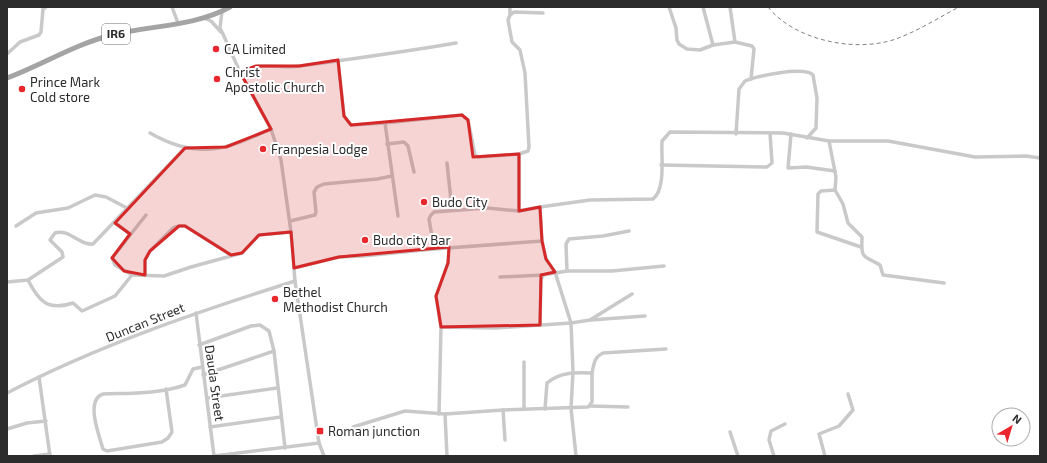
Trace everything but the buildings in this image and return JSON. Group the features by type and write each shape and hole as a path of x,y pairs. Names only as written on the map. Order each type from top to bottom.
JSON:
{"main road":[{"name":"IR6","path":"7,78 39,66 80,46 110,35 204,18 230,7"}],"street":[{"path":"7,54 20,42 38,35 41,32 44,9 46,7"},
{"path":"172,7 178,23"},
{"path":"338,60 344,116 346,121 351,125 462,115 468,120 474,155 478,157 519,154 528,151 529,147 525,73 520,50 512,42 508,20 510,16 510,7"},
{"path":"670,7 676,28 677,40 679,44 687,49 700,50 713,45 735,42 752,46 754,50 751,78"},
{"path":"703,7 713,45"},
{"path":"730,7 735,42"},
{"path":"222,11 220,28 240,72 271,129 281,160 290,221 295,281 319,443 324,456"},
{"path":"510,16 514,12 543,13"},
{"path":"204,18 211,20 223,34"},
{"path":"240,72 256,66 299,66 392,54 456,43"},
{"path":"736,134 739,89 745,81 751,78 785,72 806,71 812,73 815,80 816,98 816,128 807,138"},
{"path":"384,123 398,216"},
{"path":"150,133 174,145 185,148 212,150 238,144 271,129"},
{"path":"434,249 429,219 434,212 487,208 519,211 590,200 653,199 659,194 661,187 662,141 670,132 791,134 829,141 888,141 975,157 1026,156 1040,158"},
{"path":"662,165 767,167 772,163 770,133"},
{"path":"791,134 788,168 806,167 835,171"},
{"path":"829,141 835,171 835,190 843,204 848,223 862,237 862,253 869,260 880,265 883,275 944,283"},
{"path":"387,144 404,142 408,146 414,172"},
{"path":"7,282 28,280 63,257 62,252 50,240 55,233 58,232 68,234 91,245 101,238 127,208 185,148"},
{"path":"519,154 519,211"},
{"path":"447,163 452,210"},
{"path":"290,221 315,215 314,192 317,187 324,184 377,180 392,176"},
{"path":"835,190 826,190 818,194 817,232 861,247"},
{"path":"16,226 36,213 68,208 95,195 101,195 127,208"},
{"path":"540,207 542,241 546,259 555,272 571,323 573,372 571,408 576,456"},
{"path":"146,216 112,258 115,265 132,275 164,276 242,253 259,235 291,232"},
{"path":"115,223 130,234"},
{"path":"146,275 145,260 150,251 174,228 179,226 185,226 231,256"},
{"path":"567,271 566,244 569,239 602,236 629,231"},
{"path":"294,268 339,257 449,247 542,241"},
{"path":"439,414 441,327 436,296 448,263 449,247"},
{"path":"500,277 543,275 567,271 612,271 664,266"},
{"path":"28,280 36,295 48,304 58,306 73,303 82,311 115,296 132,275"},
{"path":"540,325 541,280 543,275"},
{"name":"Duncan Street","path":"7,393 64,365 196,313 295,281"},
{"path":"590,320 632,294"},
{"name":"Dauda Street","path":"196,313 214,456"},
{"path":"441,327 477,328 540,325 646,316"},
{"path":"199,345 251,326 260,325 269,331 274,351 285,448"},
{"path":"590,406 592,402 592,373 594,361 598,355 603,353 666,349"},
{"path":"203,376 274,351"},
{"path":"524,362 524,409"},
{"path":"166,389 172,432 168,438 162,442 154,444 107,451 103,449 95,417 94,406 95,400 98,396 166,389 185,384 193,369 202,367"},
{"path":"545,409 547,383 556,376 573,372 592,373"},
{"path":"34,456 50,455 39,377"},
{"path":"207,398 277,388"},
{"path":"825,456 819,434 839,426 853,410 848,394"},
{"path":"352,427 405,411 445,414 590,406 628,407"},
{"path":"503,410 504,440"},
{"path":"445,414 447,456"},
{"path":"210,427 281,417"},
{"path":"7,429 27,423 46,421"},
{"path":"774,456 769,440 771,431 785,424"},
{"path":"730,432 738,456"},
{"path":"214,456 319,443"},
{"path":"248,451 248,456"}],"highlighted area":[{"path":"338,60 344,116 351,125 462,115 468,120 473,157 519,154 519,211 540,207 542,241 546,259 555,272 541,275 540,325 441,327 436,296 448,263 449,247 339,257 294,268 291,232 259,235 242,253 231,255 185,226 179,226 150,251 145,260 145,275 124,271 112,258 130,234 115,223 185,148 226,147 271,129 240,72 256,66 299,66"}],"railway":[{"path":"768,7 780,19 795,29 830,42 849,44 885,42 901,37 923,27 959,7"}],"place":[{"name":"CA Limited","path":"216,49"},
{"name":"Christ Apostolic Church","path":"217,79"},
{"name":"Prince Mark Cold store","path":"22,89"},
{"name":"Franpesia Lodge","path":"263,149"},
{"name":"Budo City","path":"424,202"},
{"name":"Budo city Bar","path":"365,240"},
{"name":"Bethel Methodist Church","path":"275,299"},
{"name":"Roman junction","path":"320,431"}]}
